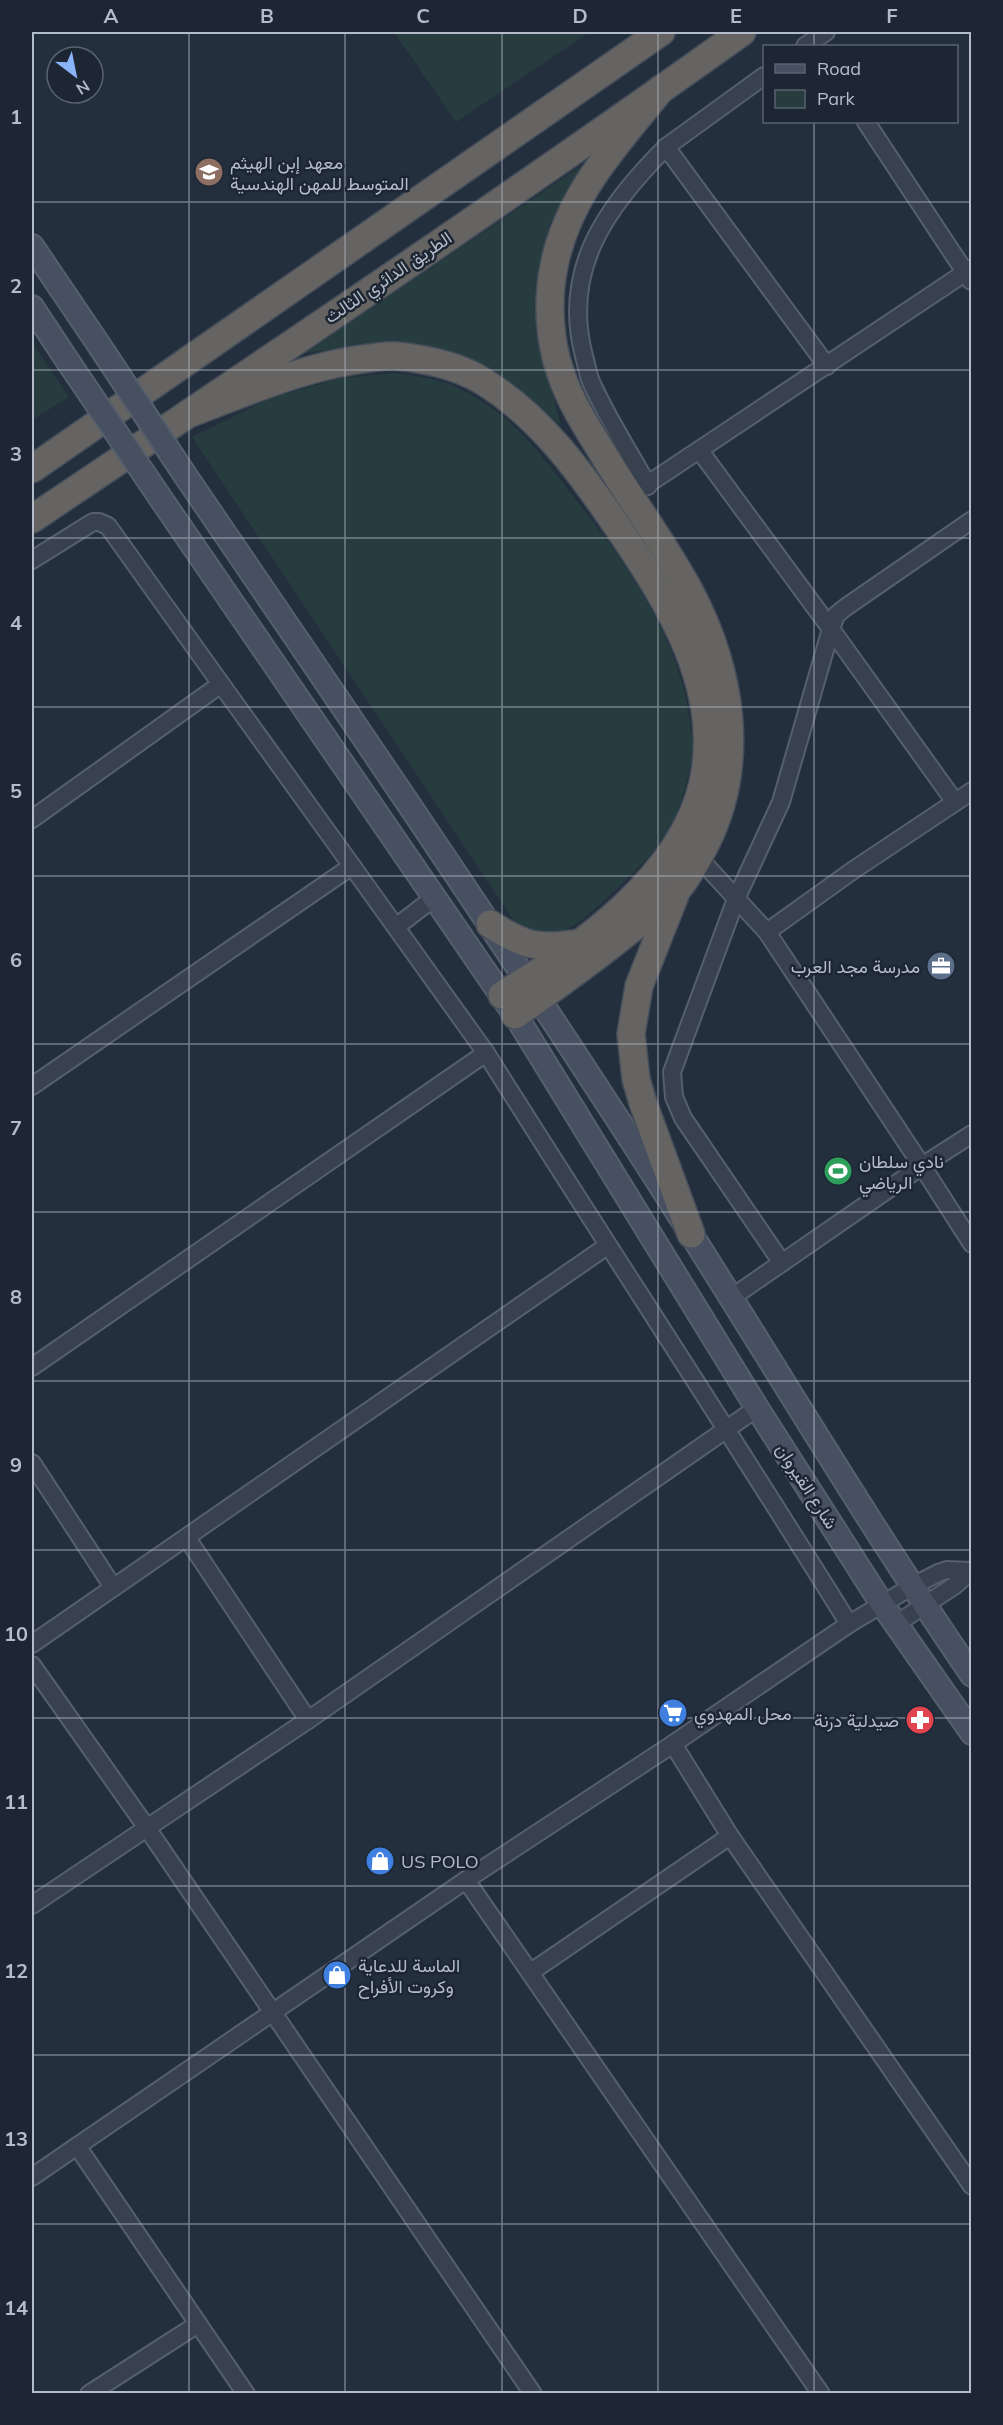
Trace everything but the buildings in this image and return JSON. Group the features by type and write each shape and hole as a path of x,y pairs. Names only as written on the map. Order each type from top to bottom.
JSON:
{"highway":[{"path":"37,462 661,32"},
{"name":"الطريق الدائري الثالث","path":"32,519 742,32"},
{"path":"661,89 588,181 568,220 554,266 550,321 561,375 586,426 639,491 708,631 724,680 731,740 721,806 699,858 677,890 639,986 631,1034 636,1079 643,1103 691,1234"},
{"path":"188,414 291,376 343,361 394,356 440,363 478,379 521,408 558,445 590,485 644,566 680,632 703,695 707,742 703,783 689,823 672,851 633,896 533,989"},
{"path":"508,1005 533,989 585,965 677,890"},
{"path":"490,924 517,941 540,946 582,943"}],"main road":[{"path":"32,246 533,989 691,1234 911,1587 972,1675"},
{"name":"شارع القيروان","path":"32,307 508,1005 757,1408 882,1604 972,1733"}],"street":[{"path":"763,77 666,147 634,180 604,220 587,255 578,305 580,339 592,385 639,491 969,274 867,123"},
{"path":"666,147 826,366"},
{"path":"700,452 955,802"},
{"path":"782,1263 683,1118 674,1097 672,1072 736,899 781,802 836,615 972,520"},
{"path":"32,560 93,522 108,526 486,1053 607,1246 728,1429 849,1624"},
{"path":"32,819 221,684"},
{"path":"767,932 852,871 972,791"},
{"path":"699,858 767,932 972,1244"},
{"path":"32,1086 352,866"},
{"path":"396,927 435,897"},
{"path":"32,1367 486,1053"},
{"path":"731,1298 972,1134"},
{"path":"32,1644 607,1246"},
{"path":"32,1905 308,1720 757,1408"},
{"path":"32,1463 113,1587"},
{"path":"187,1538 308,1720"},
{"path":"32,2177 466,1880 673,1744 849,1624 911,1587 947,1570 971,1570"},
{"path":"896,1624 954,1586 971,1570"},
{"path":"32,1665 147,1828 533,2394"},
{"path":"673,1744 730,1836 972,2186"},
{"path":"531,1972 730,1836"},
{"path":"466,1880 821,2394"},
{"path":"77,2146 246,2394"},
{"path":"90,2394 198,2324"}],"green space":[{"path":"394,32 590,32 456,122"},
{"path":"584,164 549,225 535,292 538,343 561,425 504,383 443,352 390,342 305,353"},
{"path":"32,342 69,397 32,420"},
{"path":"395,373 423,377 468,393 505,418 532,445 615,551 633,578 664,634 685,693 693,751 684,792 673,822 662,839 633,873 578,923 558,932 546,933 518,927 192,437 271,398 341,378"}],"place":[{"name":"معهد إبن الهيثم المتوسط للمهن الهندسية","path":"209,172"},
{"name":"مدرسة مجد العرب","path":"941,966"},
{"name":"نادي سلطان الرياضي","path":"838,1171"},
{"name":"محل المهدوي","path":"673,1713"},
{"name":"صيدلية درنة","path":"920,1720"},
{"name":"US POLO","path":"380,1861"},
{"name":"الماسة للدعاية وكروت الأفراح","path":"337,1975"}]}
